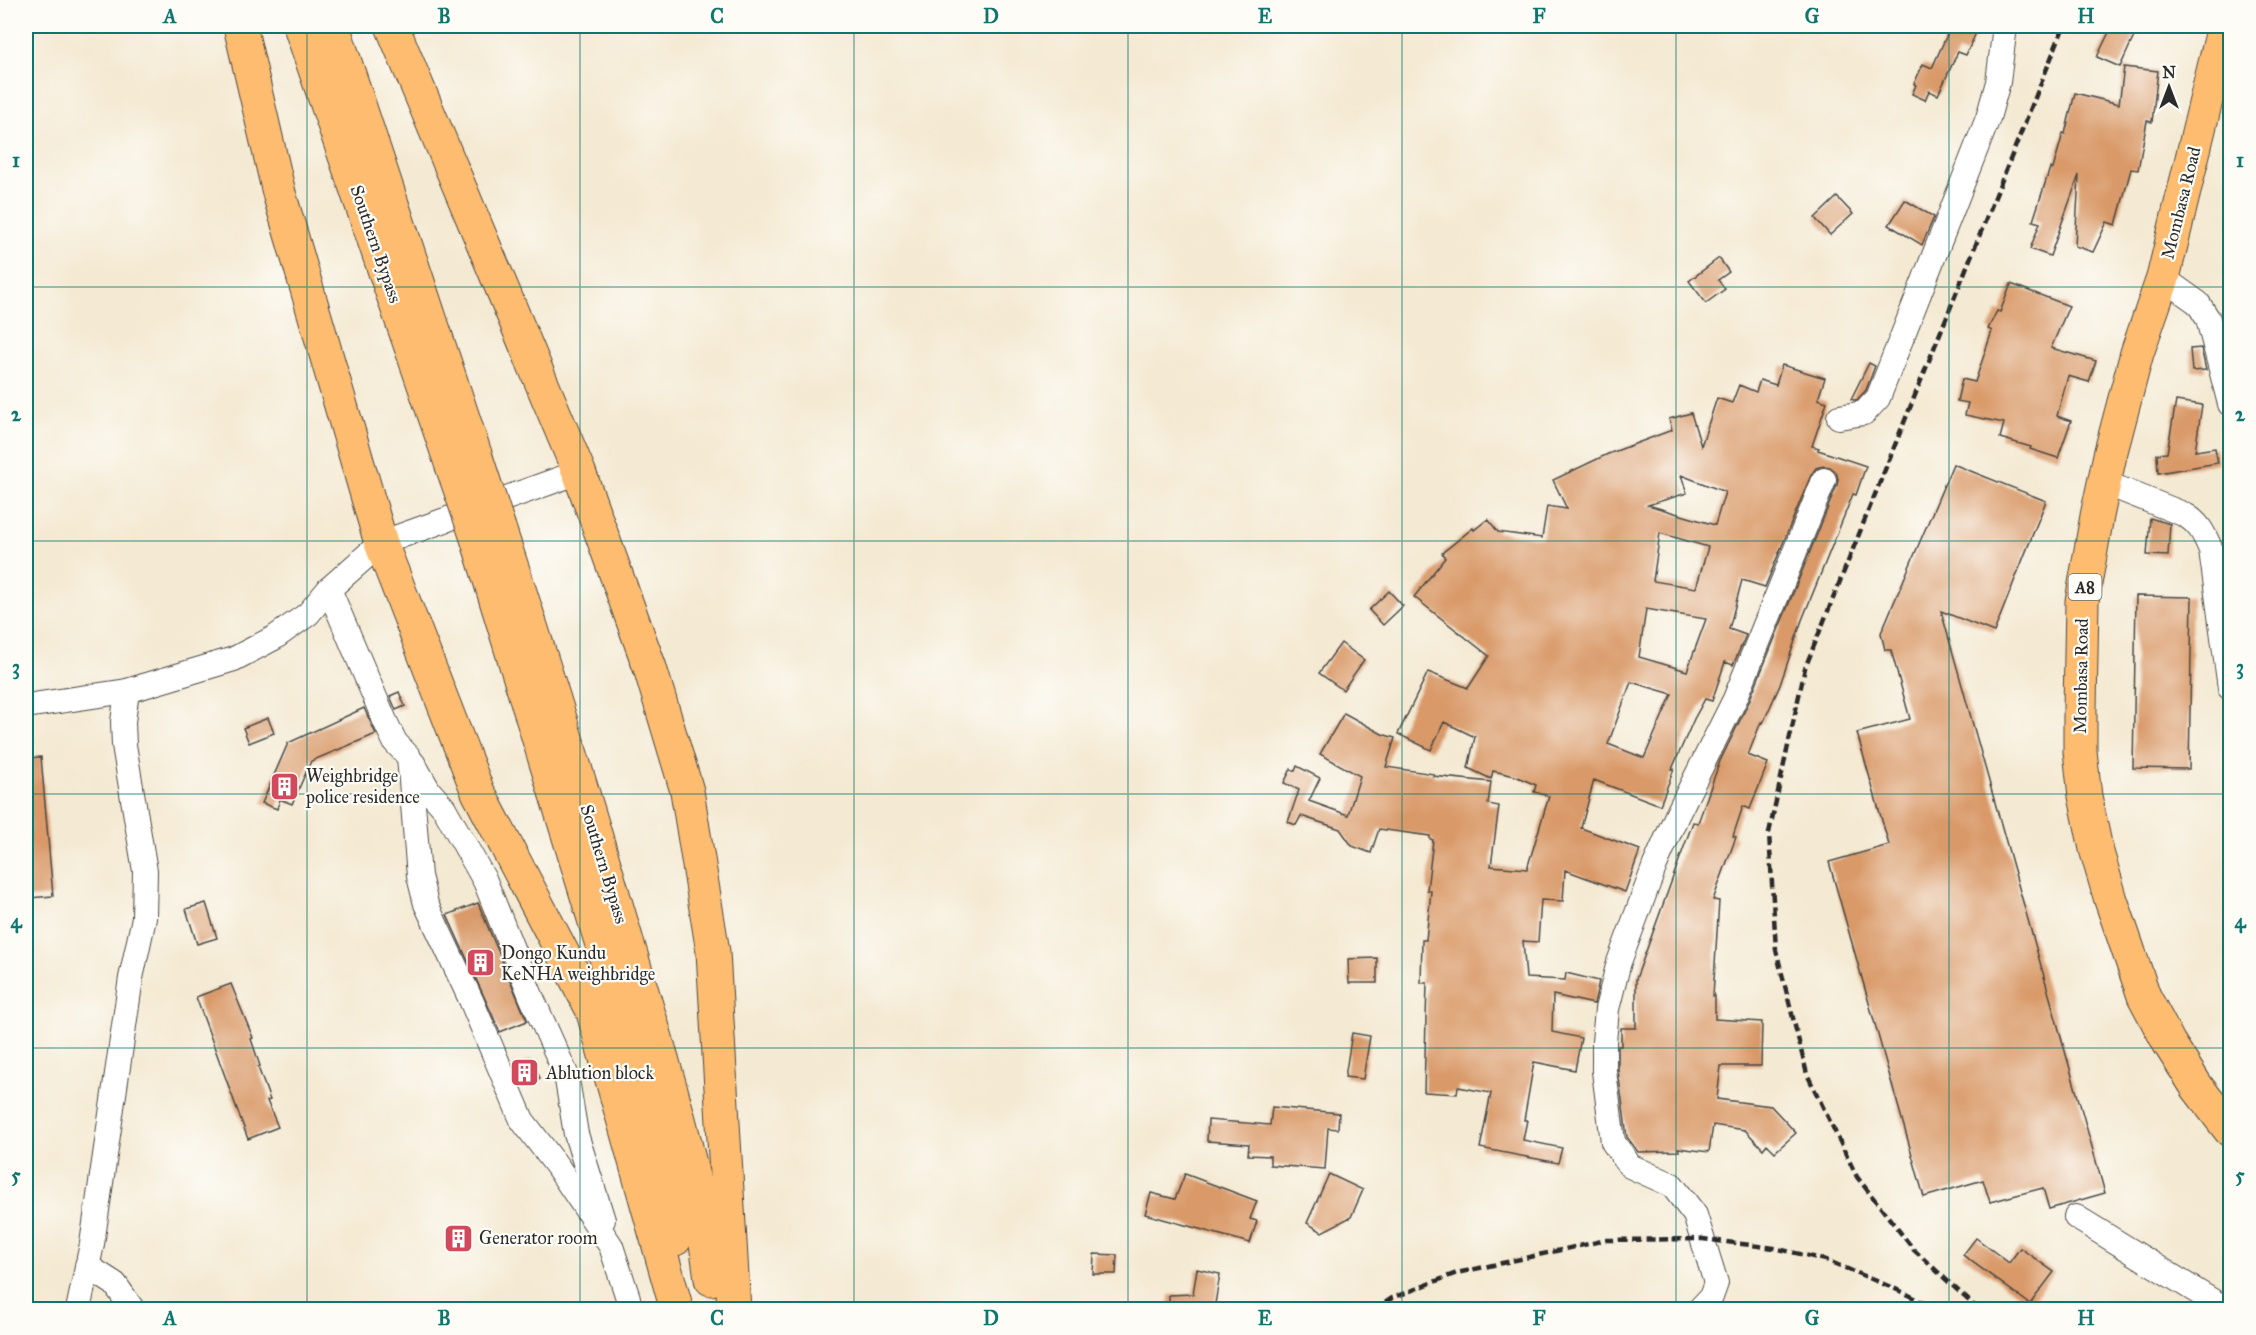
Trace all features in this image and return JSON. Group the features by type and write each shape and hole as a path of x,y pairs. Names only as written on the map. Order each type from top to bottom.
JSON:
{"highway":[{"path":"240,26 279,193 381,543 478,792 592,1009 677,1310"},
{"name":"Southern Bypass","path":"300,26 464,460"},
{"name":"Southern Bypass","path":"333,26 464,460"},
{"path":"392,26 579,472 650,668 687,791 713,952 727,1222 734,1310"},
{"name":"Mombasa Road","path":"2226,29 2163,278 2137,353 2105,483 2082,601 2080,751 2085,796 2096,849 2144,996 2169,1043 2197,1087 2230,1130"},
{"path":"464,460 488,532"},
{"name":"Southern Bypass","path":"488,532 656,1134 673,1220 682,1310"},
{"name":"Southern Bypass","path":"488,532 551,685 669,1083 698,1198 706,1241 714,1310"}],"street":[{"path":"1839,417 1864,413 1878,398 1988,118 1998,82 2005,26"},
{"path":"2163,278 2198,303 2208,320 2230,404"},
{"path":"26,706 127,691 234,659 274,639 308,614 329,589 381,543 579,472"},
{"path":"1699,1310 1711,1297 1716,1283 1695,1215 1671,1185 1630,1166 1613,1142 1604,1071 1607,1009 1619,962 1655,866 1735,699 1824,480"},
{"path":"2105,483 2183,514 2193,519 2202,530 2211,550 2230,688"},
{"path":"329,589 395,742 409,757 429,791 444,808 485,881 531,996 566,1074 576,1134 628,1298 629,1310"},
{"path":"78,1310 116,1090 131,978 144,918 145,871 124,745 123,722 127,691"},
{"path":"409,757 419,876 426,904 471,999 522,1120 557,1166 611,1246"},
{"path":"2076,1217 2227,1310"},
{"path":"87,1266 115,1284 133,1310"}],"building":[{"path":"1951,26 1979,26 1966,55 1958,52 1938,95 1929,91 1925,100 1912,94 1916,85 1914,84 1923,64 1932,68"},
{"path":"2112,26 2128,26 2137,30 2120,67 2097,57"},
{"path":"2124,67 2158,71 2152,122 2147,121 2138,170 2131,169 2116,225 2107,222 2093,252 2075,246 2079,175 2050,256 2030,249 2040,223 2033,221 2050,168 2053,169 2063,133 2065,134 2075,93 2119,104"},
{"path":"1837,197 1853,214 1830,235 1815,218"},
{"path":"1905,200 1934,217 1922,245 1889,225"},
{"path":"1719,258 1729,272 1718,280 1725,289 1706,303 1689,281"},
{"path":"2011,284 2069,306 2051,348 2096,361 2089,382 2068,376 2057,416 2071,421 2058,458 2000,438 2004,423 1965,415 1968,403 1957,401 1962,379 1975,382 1992,331 1988,329 1997,311 2000,312"},
{"path":"2201,348 2206,370 2192,371 2190,349"},
{"path":"1869,363 1875,366 1866,390 1857,400 1851,399"},
{"path":"1782,365 1825,378 1818,399 1827,402 1812,446 1866,466 1856,495 1853,494 1802,620 1780,685 1763,723 1761,722 1748,755 1768,763 1750,809 1743,806 1733,836 1736,837 1713,900 1719,901 1713,996 1715,996 1715,1019 1762,1022 1761,1066 1721,1066 1717,1099 1771,1106 1796,1133 1775,1152 1767,1144 1763,1149 1745,1130 1713,1125 1709,1152 1678,1148 1679,1151 1638,1152 1627,1137 1618,1070 1618,1046 1621,1046 1621,1028 1636,1028 1636,979 1693,822 1698,823 1720,761 1748,704 1837,485 1836,472 1830,467 1823,466 1816,468 1811,475 1765,587 1742,580 1729,629 1746,635 1733,665 1725,662 1712,701 1705,699 1694,719 1672,769 1674,769 1660,805 1594,780 1581,828 1640,850 1625,892 1565,870 1563,901 1541,900 1538,942 1523,941 1526,978 1565,980 1566,973 1599,981 1594,1004 1553,995 1552,1032 1581,1038 1575,1070 1534,1062 1524,1120 1527,1120 1523,1140 1562,1148 1558,1163 1480,1148 1491,1093 1458,1087 1457,1094 1424,1092 1427,983 1421,983 1422,940 1426,940 1431,891 1427,890 1433,840 1430,836 1379,829 1371,853 1352,846 1340,829 1301,816 1296,825 1288,822 1299,790 1284,783 1291,769 1295,771 1297,766 1320,778 1309,801 1348,815 1360,776 1320,754 1344,713 1382,734 1395,738 1386,767 1434,774 1433,776 1491,782 1488,804 1499,806 1491,866 1527,869 1549,796 1534,792 1536,785 1515,776 1493,771 1491,779 1468,768 1475,737 1444,722 1431,750 1398,734 1428,672 1468,688 1489,656 1414,597 1445,558 1442,553 1488,519 1498,532 1542,538 1547,506 1567,509 1553,480 1608,454 1672,430 1669,419 1691,413 1701,446 1717,398 1732,403 1739,385 1756,392 1760,380 1776,385","holes":["1681,475 1725,492 1715,525 1648,505 1687,493","1660,533 1708,547 1696,588 1653,581","1646,609 1706,619 1687,671 1639,657","1631,682 1672,694 1644,758 1608,744"]},
{"path":"2176,401 2202,405 2195,451 2215,448 2218,463 2158,473 2157,454 2167,453"},
{"path":"1953,464 2046,501 1994,632 1941,611 2105,1193 2049,1209 2043,1188 1990,1202 1983,1180 1924,1197 1829,862 1889,845 1857,733 1910,719 1891,650 1885,650 1881,633"},
{"path":"2150,518 2170,524 2168,556 2147,555"},
{"path":"1389,591 1403,606 1383,625 1369,610"},
{"path":"2136,596 2192,597 2189,769 2133,768"},
{"path":"1341,643 1364,660 1343,690 1319,673"},
{"path":"399,692 405,706 396,710 390,696"},
{"path":"364,708 376,734 311,761 292,804 280,799 277,809 262,803 288,743"},
{"path":"268,718 274,733 249,743 243,728"},
{"path":"41,757 53,896 29,898 26,852 26,758"},
{"path":"206,903 217,938 197,944 186,909"},
{"path":"478,903 527,1021 500,1032 447,915"},
{"path":"1377,958 1377,983 1349,983 1348,959"},
{"path":"231,984 253,1038 251,1039 260,1066 258,1067 270,1100 267,1101 278,1127 248,1139 196,997"},
{"path":"1352,1033 1370,1036 1363,1079 1345,1077"},
{"name":"Ablution block","path":"531,1059 540,1078 523,1085 515,1067"},
{"path":"1272,1107 1339,1113 1338,1129 1328,1128 1325,1169 1270,1165 1270,1156 1248,1155 1249,1144 1207,1141 1208,1120 1270,1125"},
{"path":"1185,1174 1257,1201 1250,1219 1257,1221 1250,1243 1145,1214 1151,1193 1175,1199"},
{"path":"1329,1174 1363,1190 1351,1217 1322,1232 1307,1223"},
{"path":"1976,1238 2009,1263 2020,1248 2054,1272 2030,1304 1963,1255"},
{"path":"1094,1254 1117,1255 1116,1274 1093,1274"},
{"path":"1197,1269 1220,1274 1214,1310 1169,1310 1169,1295 1193,1294"}],"railway":[{"path":"1979,1310 1914,1250 1857,1177 1807,1074 1776,950 1769,833 1805,668 2064,26"},
{"path":"1374,1310 1392,1298 1457,1273 1606,1240 1703,1239 1774,1248 1826,1260 1905,1293 1936,1310"}],"place":[{"name":"Weighbridge police residence","path":"285,786"},
{"name":"Dongo Kundu KeNHA weighbridge","path":"480,963"},
{"name":"Ablution block","path":"525,1073"},
{"name":"Generator room","path":"458,1238"}]}
